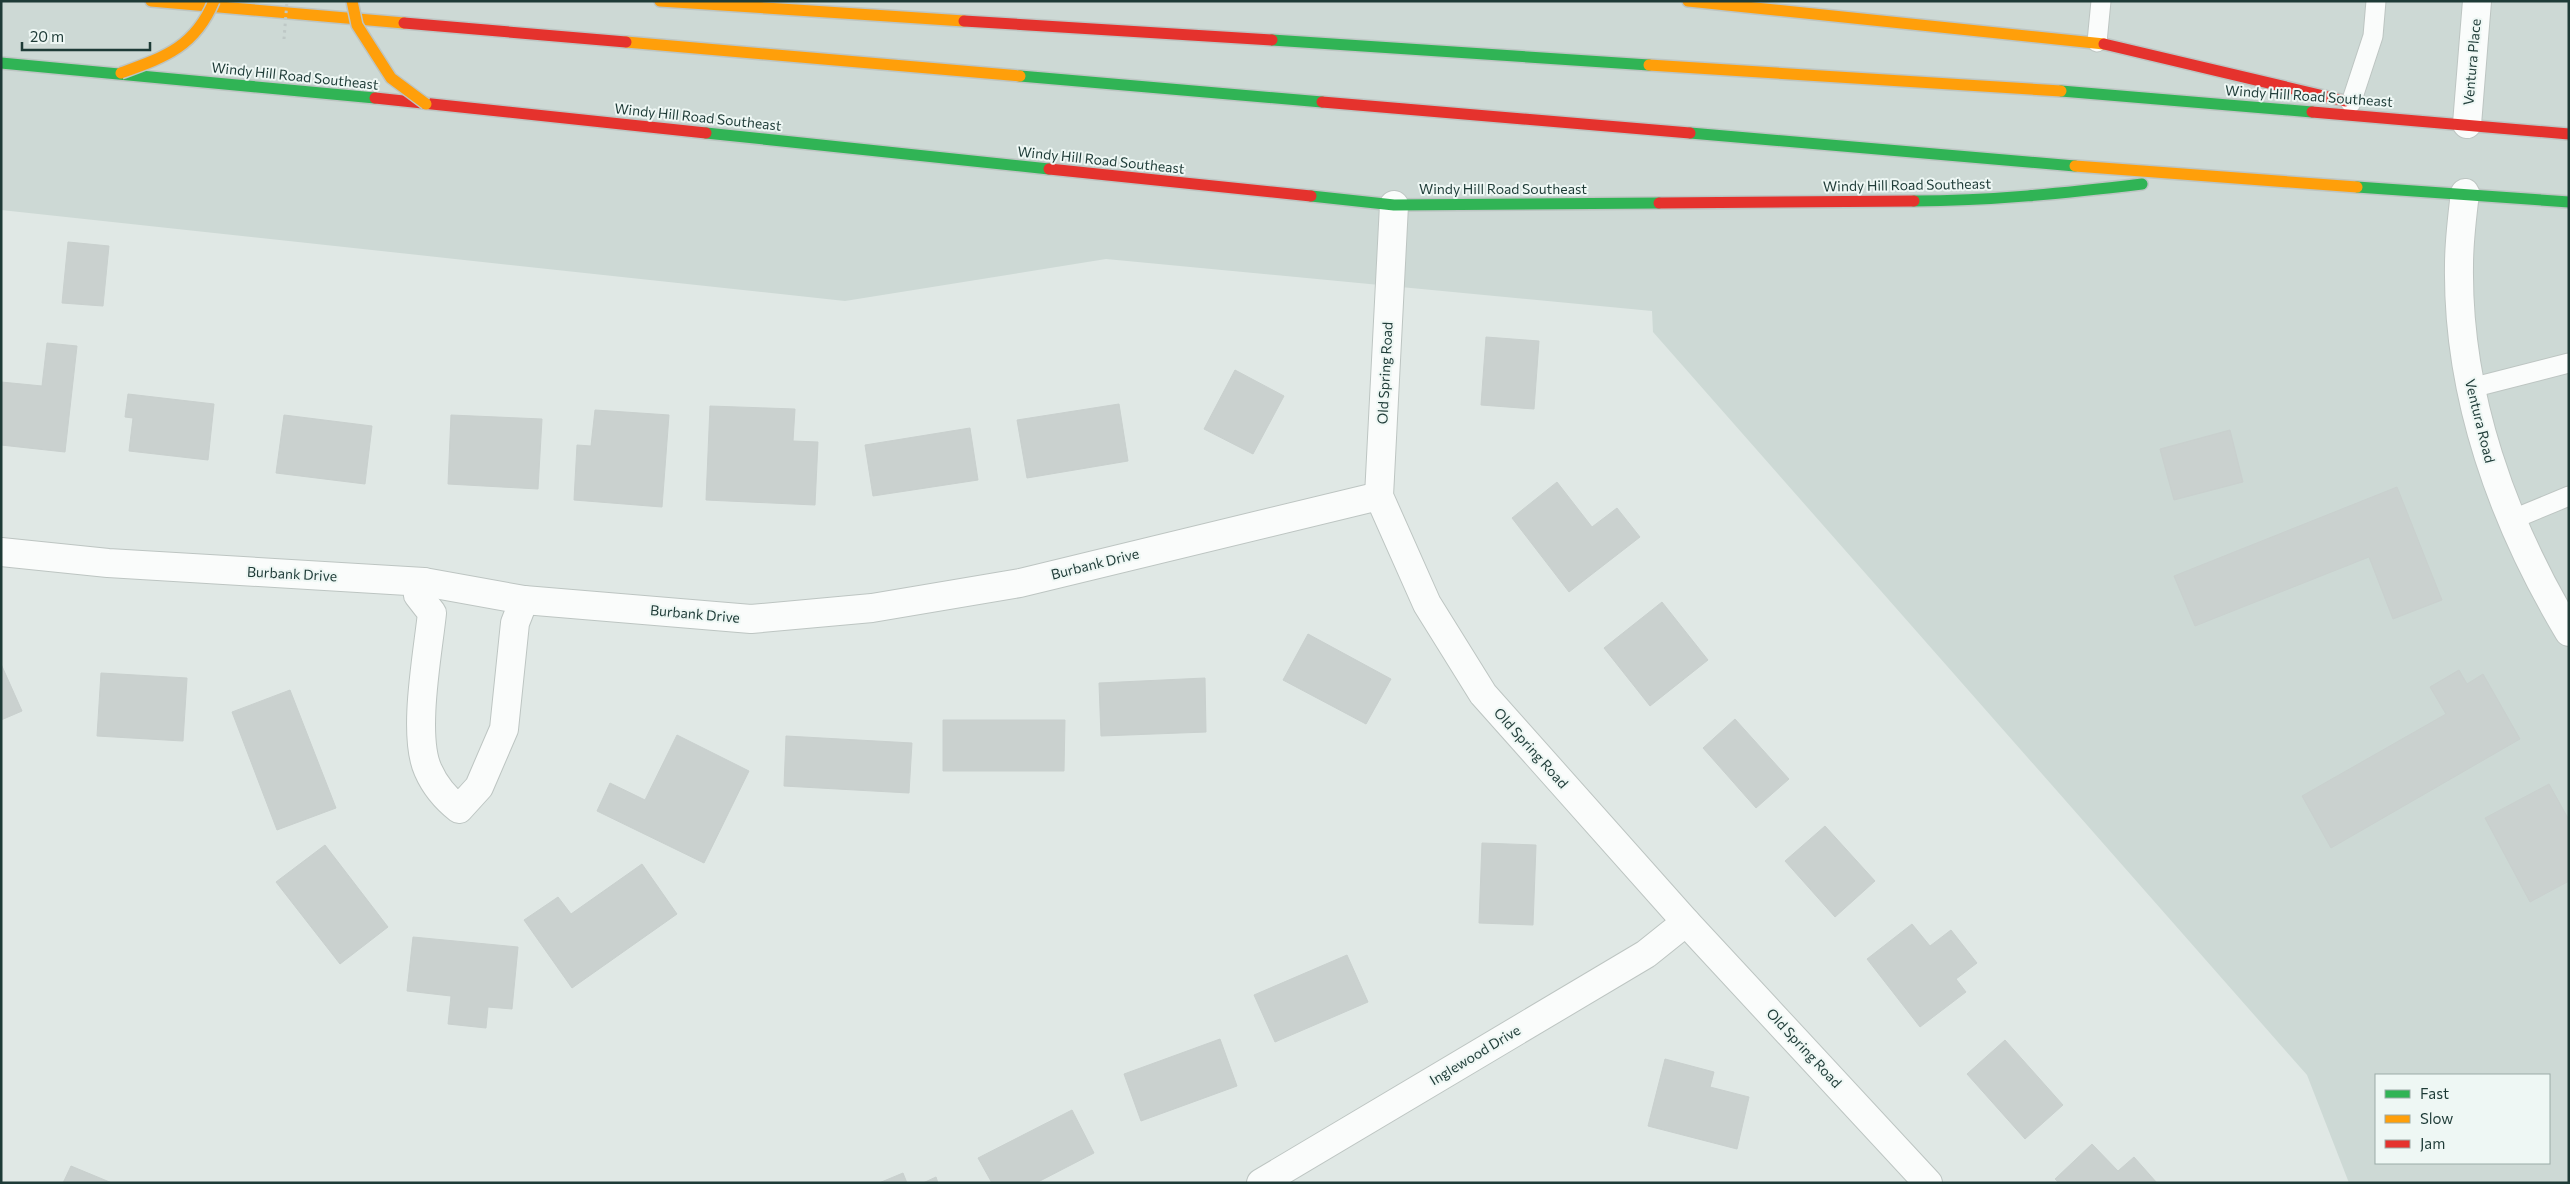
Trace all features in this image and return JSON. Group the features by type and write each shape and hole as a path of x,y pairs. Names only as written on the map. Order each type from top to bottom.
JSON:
{"main road":[{"name":"Windy Hill Road Southeast","path":"151,1 2200,176 2464,193 2569,202"},
{"path":"121,73 167,57 189,42 205,24 214,1"},
{"path":"352,1 357,25 391,78 426,104"},
{"name":"Windy Hill Road Southeast","path":"660,1 2090,93 2569,134"},
{"name":"Windy Hill Road Southeast","path":"1688,1 2097,42 2351,103 2399,118"},
{"name":"Windy Hill Road Southeast","path":"1,63 121,73 426,104 1394,205 1958,201 2059,194 2200,176"}],"street":[{"name":"Ventura Place","path":"2467,124 2477,1"},
{"name":"Ventura Road","path":"2464,193 2459,265 2460,301 2471,388 2488,459 2511,520 2527,557 2569,632"},
{"name":"Old Spring Road","path":"1394,205 1379,496 1427,604 1483,694 1686,922 1928,1183"},
{"name":"Burbank Drive","path":"1,552 108,563 424,582 524,600 751,619 872,608 1020,583 1379,496"},
{"path":"424,582 418,595 432,613 420,726 427,769 442,795 459,809 479,787 504,729 516,623 524,600"},
{"name":"Inglewood Drive","path":"1261,1183 1646,954 1686,922"}],"lane":[{"path":"2097,42 2101,1"},
{"path":"2351,103 2373,36 2376,1"},
{"path":"2471,388 2569,363"},
{"path":"2511,520 2569,496"}],"path":[{"path":"284,39 287,1"}],"shaded area":[{"path":"1,1 2569,1 2569,1183 2349,1183 2307,1075 1653,332 1652,311 1106,259 845,301 1,210"}],"building":[{"path":"68,242 109,246 103,306 62,303"},
{"path":"1486,337 1539,341 1534,409 1481,405"},
{"path":"47,343 77,346 65,452 1,445 1,382 42,386"},
{"path":"1235,370 1284,396 1253,454 1204,429"},
{"path":"128,394 214,404 208,460 129,451 133,418 125,417"},
{"path":"1119,404 1128,461 1027,478 1017,420"},
{"path":"710,406 795,409 793,441 818,442 815,505 706,500"},
{"path":"595,410 669,415 662,507 574,500 577,445 591,446"},
{"path":"284,415 372,426 365,484 276,473"},
{"path":"451,415 542,419 538,489 448,484"},
{"path":"970,428 978,480 873,496 865,445"},
{"path":"2230,430 2243,482 2174,500 2160,449"},
{"path":"1557,482 1592,527 1617,508 1640,537 1569,592 1512,518"},
{"path":"2397,487 2442,600 2393,619 2369,557 2195,626 2174,576"},
{"path":"1662,602 1708,660 1650,706 1604,648"},
{"path":"1308,634 1391,679 1366,724 1283,680"},
{"path":"1,664 22,711 1,720"},
{"path":"2459,670 2467,684 2483,674 2520,739 2331,848 2302,796 2446,714 2430,687"},
{"path":"101,673 187,678 183,741 97,736"},
{"path":"1205,678 1206,732 1101,736 1099,683"},
{"path":"290,690 336,808 277,830 232,712"},
{"path":"1735,719 1789,779 1756,808 1703,748"},
{"path":"943,720 1065,720 1064,771 943,771"},
{"path":"677,735 749,771 704,863 597,811 610,783 645,800"},
{"path":"786,736 912,743 909,793 784,786"},
{"path":"2549,784 2569,820 2569,881 2530,902 2485,818"},
{"path":"1825,826 1875,881 1835,917 1785,861"},
{"path":"1482,843 1536,845 1533,925 1479,923"},
{"path":"325,845 388,927 340,964 276,882"},
{"path":"642,864 677,914 572,988 524,920 558,897 571,914"},
{"path":"1912,924 1930,946 1951,930 1977,963 1956,979 1966,992 1920,1027 1867,959"},
{"path":"413,937 518,947 512,1009 488,1007 486,1028 448,1024 451,996 407,991"},
{"path":"1347,955 1368,1002 1275,1042 1254,995"},
{"path":"1220,1039 1237,1086 1141,1121 1124,1074"},
{"path":"2005,1040 2063,1105 2025,1139 1967,1074"},
{"path":"1665,1059 1714,1072 1710,1087 1749,1097 1737,1149 1648,1126"},
{"path":"1072,1110 1094,1153 1036,1183 992,1183 978,1158"},
{"path":"2092,1144 2118,1171 2134,1157 2157,1183 2059,1183 2055,1179"},
{"path":"71,1166 112,1183 63,1183"},
{"path":"903,1173 907,1183 879,1183"},
{"path":"936,1177 938,1183 923,1183"}],"traffic: fast":[{"path":"1272,40 1649,65"},
{"path":"1,63 375,98"},
{"path":"1020,76 1322,102"},
{"path":"2061,91 2312,112"},
{"path":"706,133 1049,169"},
{"path":"1690,133 2075,166"},
{"path":"1914,201 2028,196 2142,184"},
{"path":"2357,187 2569,202"},
{"path":"1311,196 1394,205 1659,203"}],"traffic: slow":[{"path":"151,1 404,23"},
{"path":"121,73 165,55 188,40 198,29 214,1"},
{"path":"352,1 357,25 391,78 426,104"},
{"path":"660,1 964,21"},
{"path":"1688,1 2104,44"},
{"path":"626,42 1020,76"},
{"path":"1649,65 2061,91"},
{"path":"2075,166 2357,187"}],"traffic: jam":[{"path":"964,21 1272,40"},
{"path":"404,23 626,42"},
{"path":"2104,44 2345,101"},
{"path":"375,98 706,133"},
{"path":"1322,102 1690,133"},
{"path":"2312,112 2569,134"},
{"path":"1049,169 1311,196"},
{"path":"1659,203 1914,201"}]}
